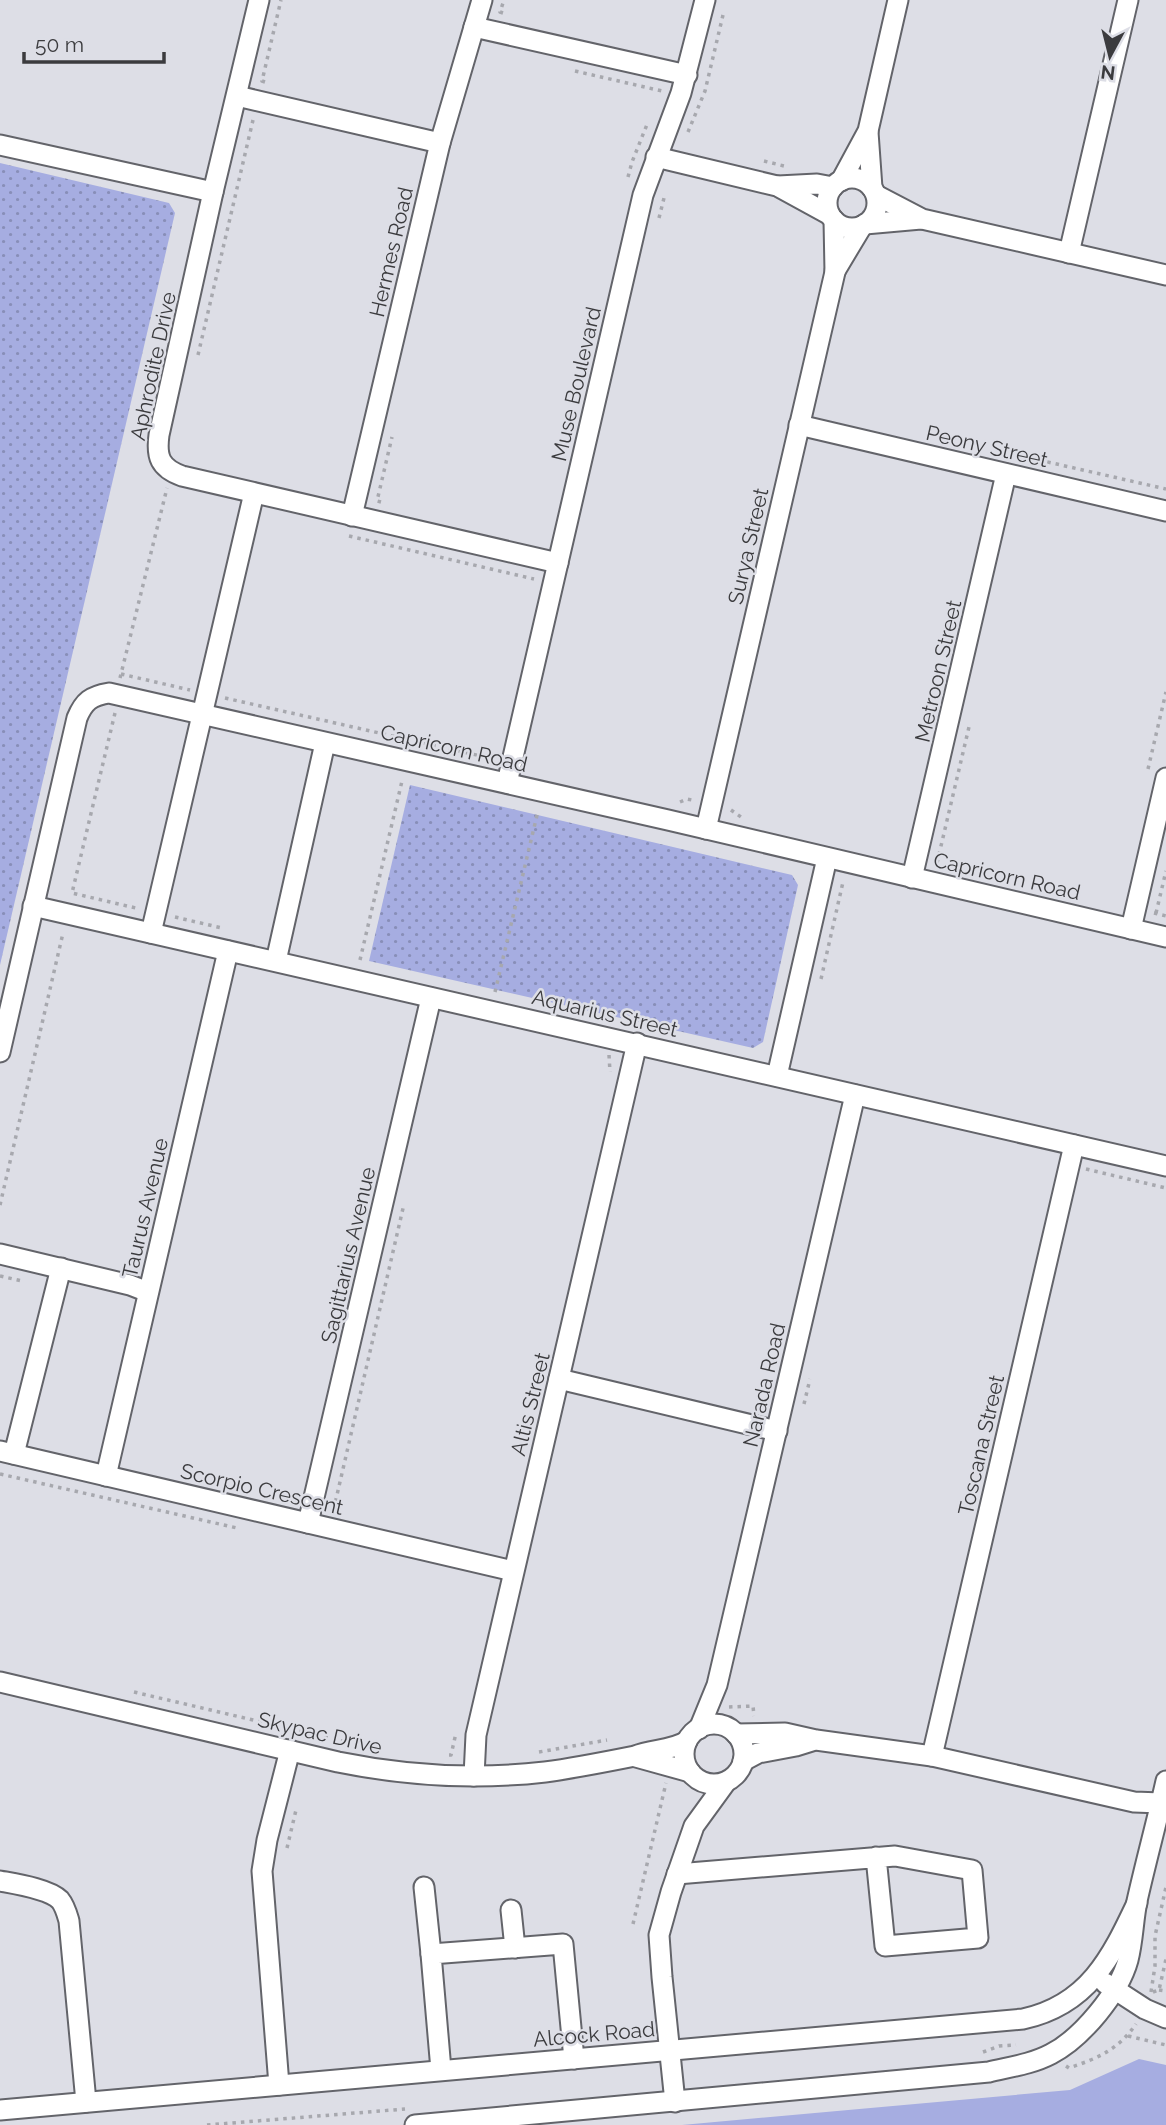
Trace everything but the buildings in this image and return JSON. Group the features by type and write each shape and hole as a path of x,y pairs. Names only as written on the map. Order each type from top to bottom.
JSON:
{"street":[{"name":"Aphrodite Drive","path":"171,472 159,458 157,449 213,192 260,0"},
{"name":"Hermes Road","path":"352,516 440,143 482,0"},
{"name":"Muse Boulevard","path":"497,781 511,763 548,561 643,195 676,110 705,0"},
{"path":"832,217 827,200 868,131 898,0"},
{"path":"1069,253 1128,0"},
{"path":"474,27 687,75"},
{"path":"237,96 440,143"},
{"path":"864,225 875,211 877,203 868,131"},
{"path":"0,145 213,192"},
{"path":"656,157 777,186 832,217 838,224 850,228 922,219"},
{"path":"777,186 837,184 855,178 922,219 1166,275"},
{"name":"Surya Street","path":"706,829 835,272 832,217"},
{"name":"Surya Street","path":"835,272 864,225"},
{"name":"Peony Street","path":"799,425 1166,511"},
{"path":"171,472 254,494 548,561"},
{"name":"Metroon Street","path":"912,878 1006,474"},
{"path":"151,933 254,494"},
{"name":"Capricorn Road","path":"0,1052 77,718 88,698 109,693 1166,937"},
{"path":"276,961 325,743"},
{"path":"1131,929 1166,778"},
{"path":"777,1076 827,858"},
{"name":"Aquarius Street","path":"33,905 1166,1166"},
{"name":"Taurus Avenue","path":"106,1476 228,951"},
{"name":"Sagittarius Avenue","path":"309,1523 431,998"},
{"name":"Altis Street","path":"474,1776 476,1735 637,1043"},
{"name":"Narada Road","path":"693,1735 717,1685 855,1095"},
{"name":"Toscana Street","path":"932,1756 1074,1144"},
{"path":"0,1254 130,1285 148,1292"},
{"path":"7,1453 61,1268"},
{"path":"559,1380 777,1431"},
{"name":"Scorpio Crescent","path":"7,1453 513,1571"},
{"name":"Skypac Drive","path":"0,1682 386,1771 432,1776 549,1771 679,1746 693,1735"},
{"name":"Narada Road","path":"717,1685 725,1717 733,1732"},
{"path":"726,1782 703,1782 692,1774 685,1763 684,1754 693,1735 715,1724 733,1732 785,1733 816,1740 932,1756 1134,1802 1161,1803"},
{"path":"733,1732 741,1742 743,1762"},
{"path":"675,2102 659,1936 694,1826 743,1762 758,1753 816,1740"},
{"path":"279,2085 262,1871 267,1840 290,1750"},
{"name":"Skypac Drive","path":"635,1756 692,1774"},
{"path":"692,1774 694,1826"},
{"name":"Alcock Road","path":"415,2125 989,2072 1028,2063 1051,2054 1098,2013 1115,1990 1127,1962 1137,1903 1166,1781"},
{"path":"677,1874 876,1857 895,1856 972,1870 978,1938 885,1946 876,1857"},
{"path":"0,1881 52,1895 63,1903 86,2102"},
{"path":"424,1887 442,2070"},
{"name":"Alcock Road","path":"0,2110 1023,2019 1056,2008 1074,1997 1096,1976 1119,1942 1137,1903"},
{"path":"512,1910 515,1948"},
{"path":"431,1954 563,1944 574,2059"},
{"path":"1096,1976 1145,2009 1166,2018"}],"path":[{"path":"275,84 262,81 281,0"},
{"path":"688,133 705,92 723,13"},
{"path":"660,98 667,71"},
{"path":"626,183 643,132 653,114"},
{"path":"198,357 253,120"},
{"path":"658,221 665,194"},
{"path":"390,504 377,501 393,433"},
{"path":"1034,459 1166,489"},
{"path":"171,472 121,674 115,713 72,893 232,930"},
{"path":"534,579 548,561"},
{"path":"121,674 511,763"},
{"path":"492,758 497,781"},
{"path":"360,960 402,781"},
{"path":"495,992 538,811"},
{"path":"1156,913 1166,871"},
{"path":"819,984 843,882"},
{"path":"0,1205 63,933"},
{"path":"607,1083 613,1038"},
{"path":"129,1691 362,1746"},
{"path":"438,1755 451,1755 457,1729"},
{"path":"534,1752 612,1739"},
{"path":"633,1924 666,1783 666,1765"},
{"path":"1166,1887 1155,1936 1155,1966 1151,1993 1166,1991"},
{"path":"1159,1990 1166,1959"},
{"path":"1128,2036 1166,2045"}],"shaded area":[{"path":"0,163 169,203 175,213 0,965"},
{"path":"410,785 792,875 798,885 763,1042 753,1048 369,961"},
{"path":"1139,2059 1166,2065 1166,2125 682,2125 1070,2090"}]}
